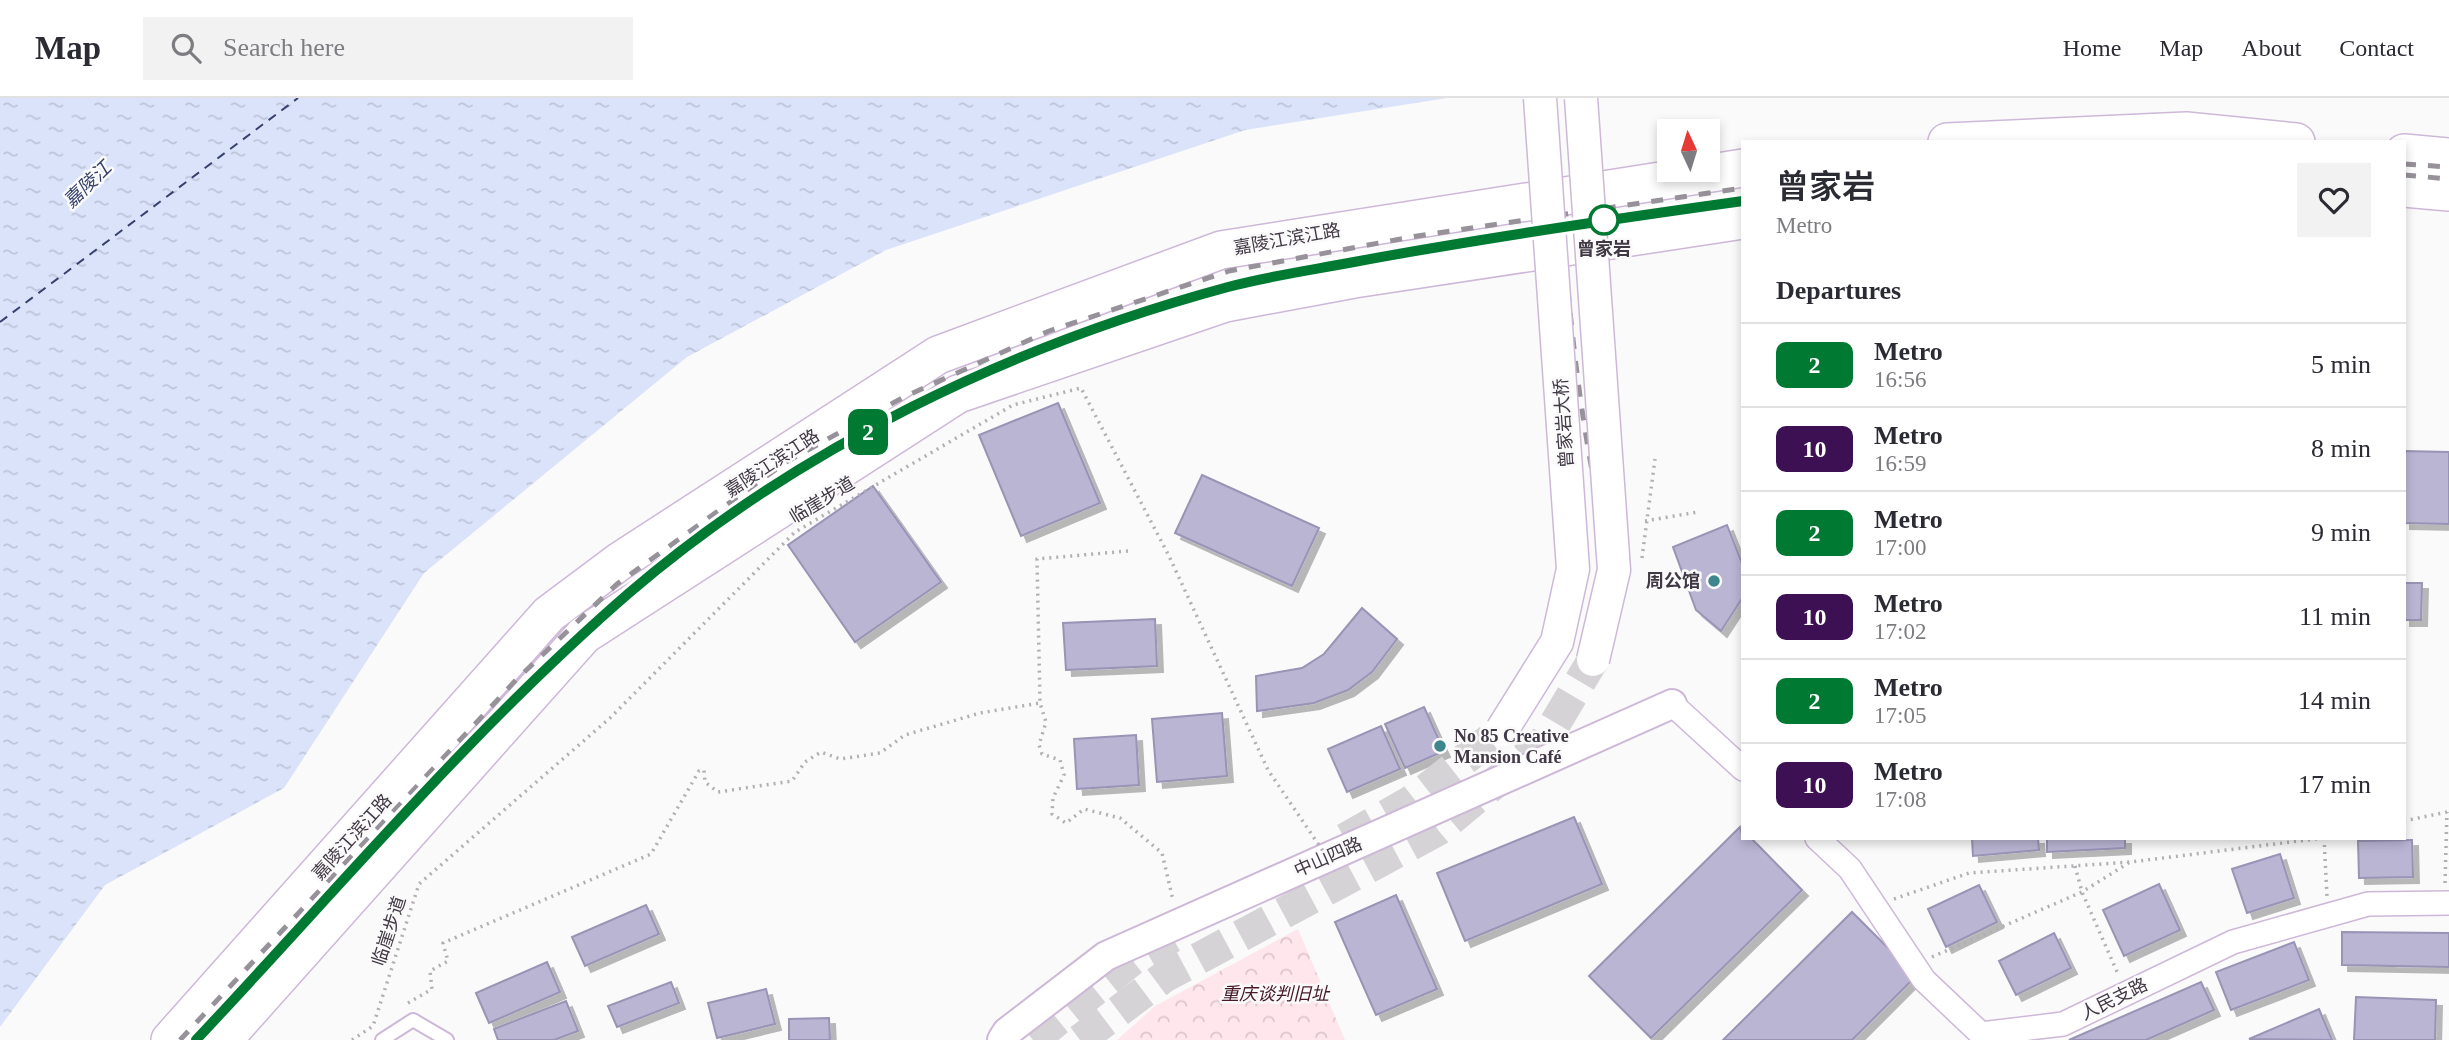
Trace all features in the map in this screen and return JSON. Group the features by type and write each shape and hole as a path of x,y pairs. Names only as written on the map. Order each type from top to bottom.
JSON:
{"main road":[{"name":"曾家岩大桥","path":"1502,730 1557,642 1573,569 1541,98"},
{"path":"1581,98 1614,570 1593,660"},
{"path":"1990,140 2186,131 2276,140"},
{"path":"2406,153 2449,157"},
{"name":"嘉陵江滨江路","path":"178,1032 549,614 620,561 938,355 1221,250 1741,168"},
{"path":"2406,188 2449,192"},
{"path":"223,1040 584,635 958,394 1225,303 1354,279 1741,220"}],"street":[{"name":"中山四路","path":"1002,1040 1007,1032 1106,956 1672,704"},
{"path":"1672,704 1741,767"},
{"name":"人民支路","path":"1819,840 1850,869 1924,980 1981,1034 2063,1024 2233,942 2368,904 2449,903"}],"lane":[{"path":"382,1040 413,1020 447,1040"}],"path":[{"name":"临崖步道","path":"373,1024 419,884 610,718 794,532 1013,405 1081,388 1168,556 1268,770 1327,857"},
{"path":"1642,558 1655,459"},
{"path":"1645,521 1698,512"},
{"path":"1128,551 1037,559 1040,703 1046,722 1039,745 1042,754 1060,760 1064,775 1052,798 1052,814 1066,823 1084,809 1120,818 1162,853 1173,900 1186,920"},
{"path":"397,1010 432,989 430,971 448,961 443,943 651,854 699,771 705,771 705,782 718,792 792,780 805,762 821,752 840,759 880,753 905,735 980,713 1040,703"},
{"path":"2406,821 2448,811 2448,858"},
{"path":"1875,906 1969,873 2131,862 2307,840"},
{"path":"2323,840 2329,915"},
{"path":"1914,964 2082,892 2131,862"},
{"path":"2075,866 2082,892 2127,993"},
{"path":"352,1040 385,1017"}],"green space":[{"name":"重庆谈判旧址","path":"1298,929 1345,1040 1117,1040 1155,1006"}],"water":[{"name":"嘉陵江","path":"0,98 1447,98 1245,130 886,250 687,357 424,573 284,788 105,885 0,1027"}],"building":[{"path":"1058,403 1100,503 1021,536 979,435"},
{"path":"2406,451 2449,452 2449,524 2406,523"},
{"path":"1202,475 1319,528 1292,586 1175,533"},
{"path":"873,486 941,582 855,642 788,545"},
{"name":"周公馆","path":"1727,525 1741,561 1741,600 1721,631 1696,610 1673,547"},
{"path":"2406,583 2422,583 2421,620 2406,620"},
{"path":"1362,608 1397,639 1372,672 1348,690 1314,703 1257,711 1256,676 1302,668 1324,654"},
{"path":"1155,619 1157,666 1066,670 1063,623"},
{"path":"1424,707 1444,751 1405,768 1385,724"},
{"path":"1222,713 1227,776 1157,782 1152,719"},
{"path":"1381,726 1400,769 1347,792 1328,749"},
{"path":"1136,735 1139,785 1077,789 1074,739"},
{"path":"1574,817 1602,884 1465,941 1437,873"},
{"path":"1740,827 1741,840 1753,840 1802,890 1651,1038 1589,976"},
{"path":"1972,840 2038,840 2039,850 1973,856"},
{"path":"2047,840 2125,840 2125,848 2047,852"},
{"path":"2412,840 2413,877 2359,878 2358,841"},
{"path":"2280,854 2294,898 2247,913 2232,869"},
{"path":"2159,884 2180,930 2124,956 2103,910"},
{"path":"1979,885 1997,922 1946,947 1928,909"},
{"path":"1396,895 1437,989 1376,1015 1335,922"},
{"path":"646,905 659,934 585,966 572,937"},
{"path":"1852,912 1916,976 1852,1040 1723,1040"},
{"path":"2342,932 2449,933 2449,967 2342,965"},
{"path":"2054,933 2071,968 2016,995 1999,961"},
{"path":"2294,942 2309,980 2231,1010 2216,972"},
{"path":"547,962 560,992 489,1023 476,993"},
{"path":"671,982 679,1003 617,1027 608,1006"},
{"path":"2201,982 2214,1010 2146,1040 2069,1040"},
{"path":"766,989 775,1024 717,1038 708,1003"},
{"path":"2356,997 2436,1000 2435,1040 2354,1040"},
{"path":"566,1001 578,1031 554,1040 498,1040 494,1029"},
{"path":"2319,1009 2332,1040 2249,1039"},
{"path":"829,1018 830,1040 789,1040 789,1019"}],"ferry route":[{"path":"0,322 298,98"}],"tunnel":[{"path":"1080,1040 1164,977 1438,830 1544,742 1593,660"},
{"path":"1345,839 1410,802 1502,730"},
{"path":"1033,1040 1132,960 1172,937"}],"railway":[{"path":"1553,98 1574,345 1596,491"},
{"path":"1569,98 1589,353 1613,495"},
{"path":"2406,164 2449,167"},
{"path":"2406,175 2449,179"},
{"path":"180,1040 516,680 617,584 786,462 902,398 1049,331 1229,271 1411,237 1741,188"},
{"path":"196,1040 461,754 571,645 629,593 694,541 763,493 836,448 989,371 1068,339 1228,287 1505,236 1741,201"}],"metro line":[{"name":"2","path":"196,1040 524,688 633,590 709,532 792,475 901,413 1055,344 1230,286 1415,251 1741,201"}],"place":[{"name":"曾家岩","path":"1604,220"},
{"name":"周公馆","path":"1714,581"},
{"name":"No 85 Creative Mansion Café","path":"1440,746"}]}
